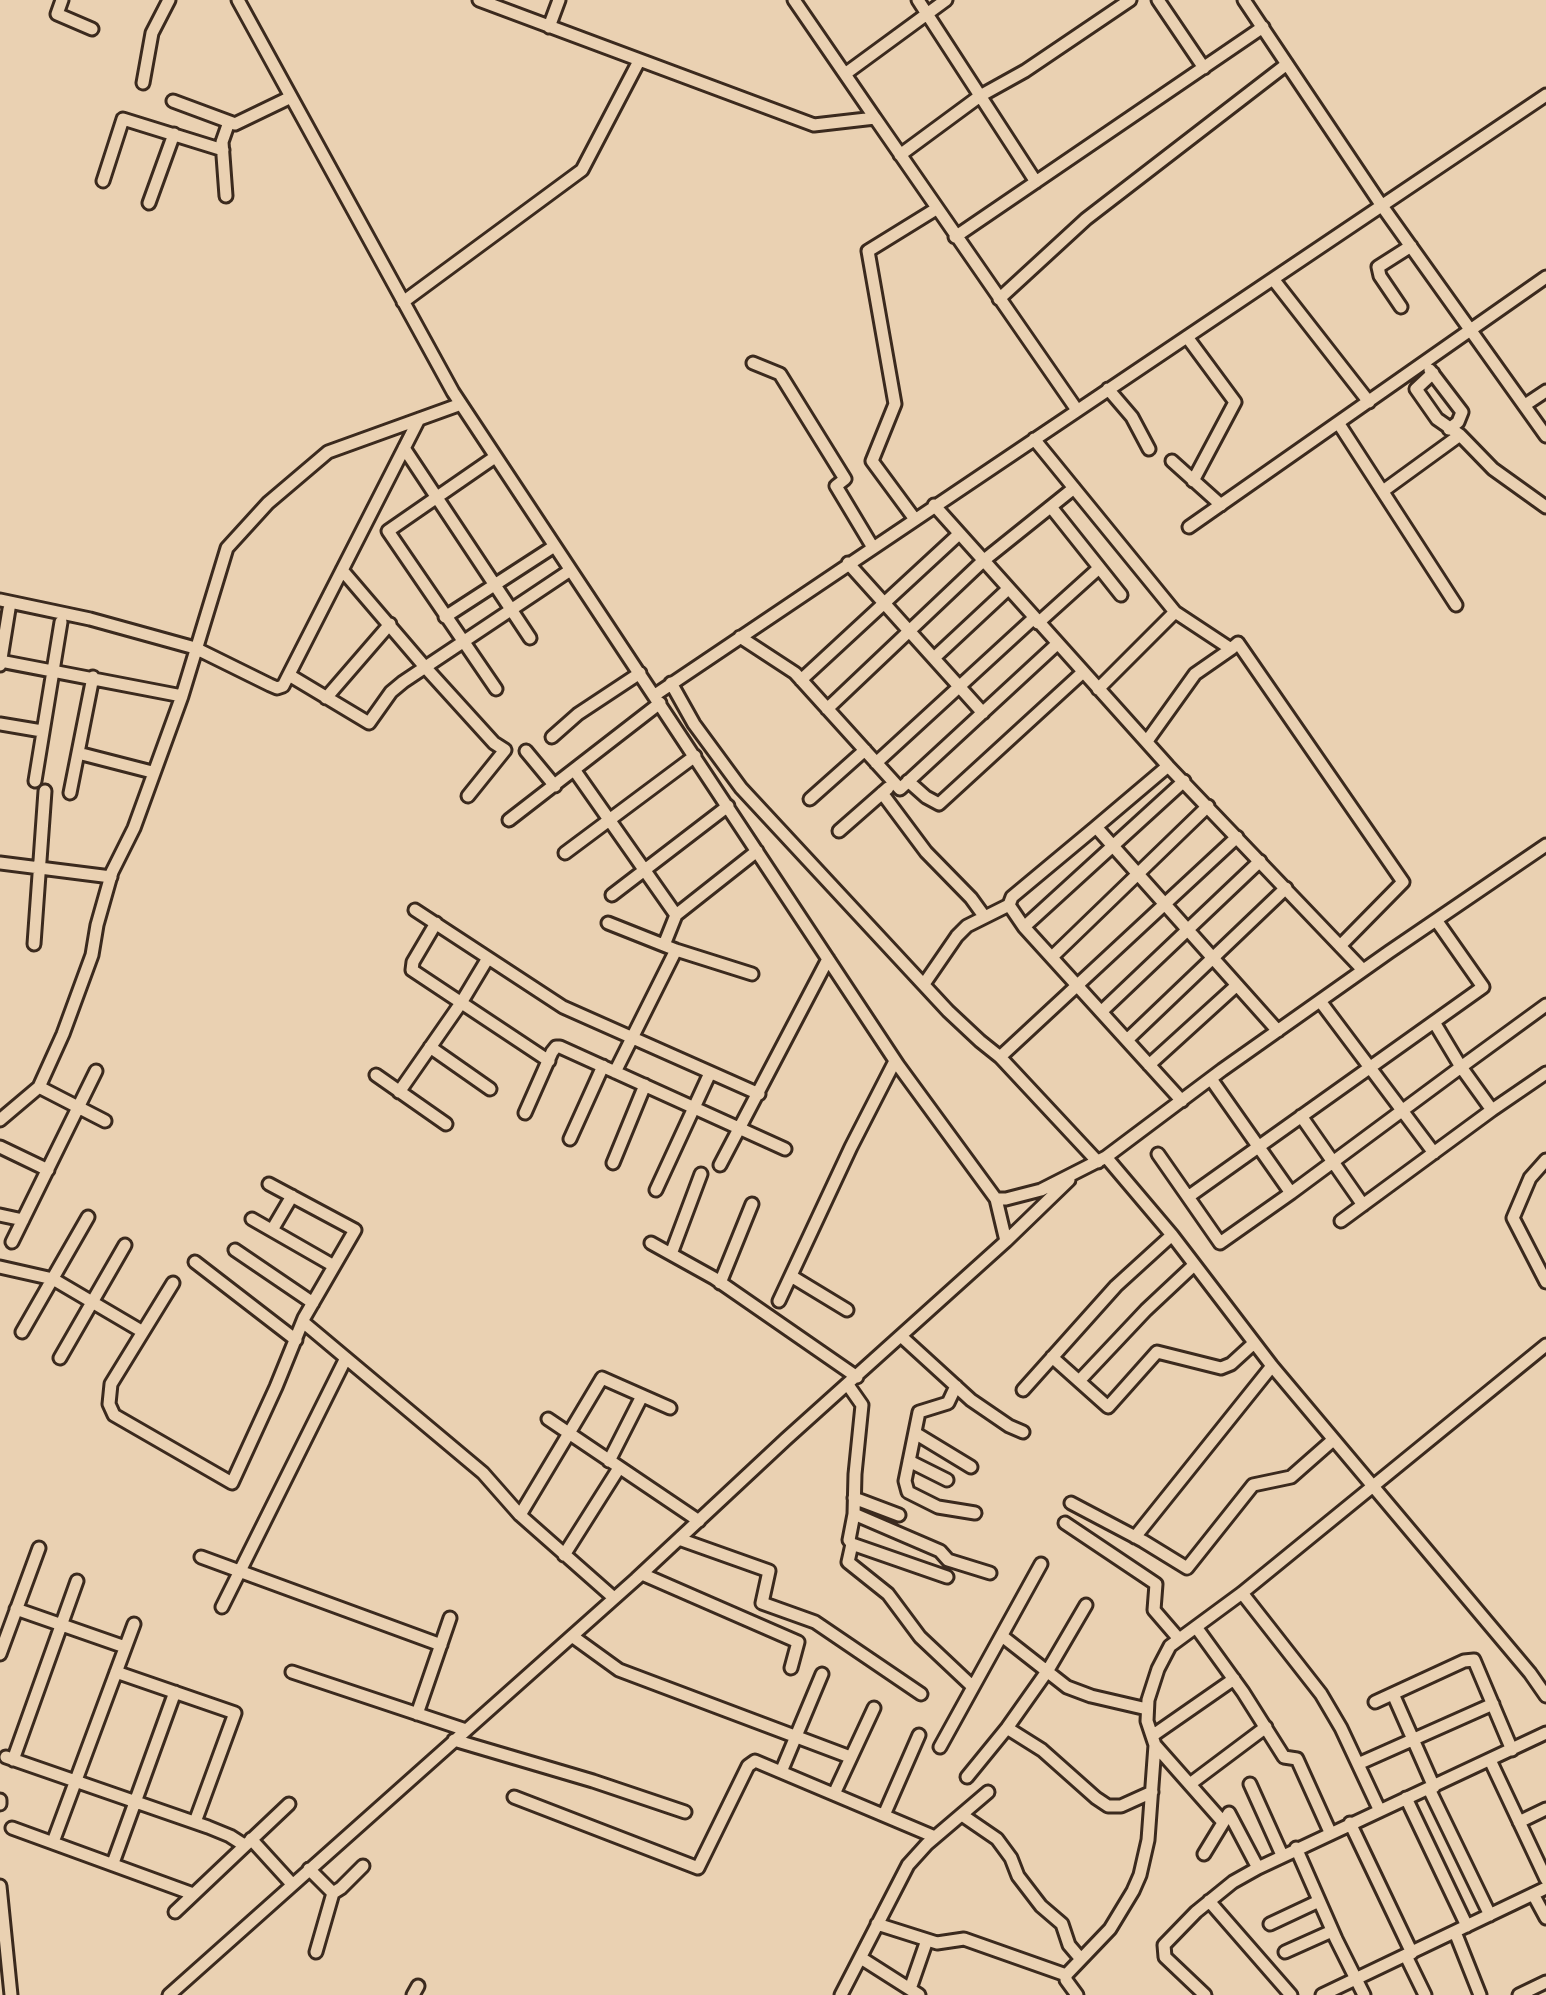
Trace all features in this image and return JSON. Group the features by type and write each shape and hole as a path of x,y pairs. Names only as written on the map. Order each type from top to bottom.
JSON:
{"street":[{"path":"62,0 57,14 92,29"},
{"path":"143,83 152,33 169,0"},
{"path":"238,0 461,404 895,1061 996,1199 1006,1241"},
{"path":"479,0 814,125 875,118"},
{"path":"549,27 559,0"},
{"path":"794,0 1077,410"},
{"path":"918,0 1036,182"},
{"path":"845,74 946,0"},
{"path":"900,155 980,96 1025,71 1130,0"},
{"path":"1158,0 1204,68"},
{"path":"1244,0 1382,206 1546,436"},
{"path":"955,237 1263,27"},
{"path":"403,302 582,170 639,61"},
{"path":"999,299 1086,219 1287,64"},
{"path":"509,820 575,771 671,683 1546,95"},
{"path":"173,101 235,124 291,97"},
{"path":"103,181 121,120 223,150"},
{"path":"226,196 223,150 229,122"},
{"path":"149,203 174,134"},
{"path":"914,518 872,461 895,404 868,251 936,209"},
{"path":"1401,307 1380,276 1378,267 1411,246"},
{"path":"1189,527 1546,277"},
{"path":"1273,279 1369,402"},
{"path":"1187,337 1235,402 1193,481"},
{"path":"1383,491 1454,432 1462,412 1424,362"},
{"path":"753,363 780,374 845,479 836,486 872,546"},
{"path":"1433,373 1418,385 1417,392 1437,419 1493,469 1546,507"},
{"path":"1108,389 1132,417 1149,449"},
{"path":"1525,405 1546,391"},
{"path":"0,1120 39,1087 63,1034 92,955 111,877 134,828 182,696 227,548 268,503 328,452 461,404"},
{"path":"0,600 90,619 195,648 277,688 283,686 419,419"},
{"path":"1339,424 1456,605"},
{"path":"1034,439 1175,612 1231,649"},
{"path":"404,448 530,638"},
{"path":"495,457 388,531 496,689"},
{"path":"1172,461 1221,505"},
{"path":"827,709 983,561 1074,488"},
{"path":"934,505 1082,673 1363,970"},
{"path":"1051,507 1121,595"},
{"path":"801,680 959,534"},
{"path":"445,617 553,547"},
{"path":"848,563 983,713"},
{"path":"876,763 959,686 1099,568"},
{"path":"342,570 425,667 494,743 505,750 468,796"},
{"path":"289,675 369,723 391,692 569,571"},
{"path":"934,658 1008,589"},
{"path":"9,609 0,662 182,696"},
{"path":"1098,689 1175,612"},
{"path":"35,781 61,622"},
{"path":"326,698 390,624"},
{"path":"740,637 801,680 900,789 1057,644"},
{"path":"1147,741 1195,674 1238,643 1403,882 1340,946"},
{"path":"552,737 578,714 640,673"},
{"path":"908,781 939,804 1082,673"},
{"path":"70,793 93,677"},
{"path":"671,683 694,724 741,788 973,1035 1000,1057 1172,1235 1272,1366 1544,1689"},
{"path":"0,724 42,731"},
{"path":"810,799 865,750"},
{"path":"526,751 555,786"},
{"path":"78,753 152,772"},
{"path":"565,853 695,756"},
{"path":"924,984 957,936 984,916 1009,905 1012,897 1168,766"},
{"path":"575,771 676,915"},
{"path":"1024,927 1184,781"},
{"path":"839,831 894,782"},
{"path":"34,944 45,791"},
{"path":"882,793 926,852 971,898 984,916"},
{"path":"612,895 728,806"},
{"path":"1052,957 1208,806"},
{"path":"1096,827 1278,1031"},
{"path":"1000,1057 1237,837"},
{"path":"996,1199 1041,1190 1102,1160 1363,970 1546,845"},
{"path":"664,945 676,915 757,851"},
{"path":"1101,1012 1260,861"},
{"path":"0,863 111,877"},
{"path":"1127,1040 1286,888"},
{"path":"1009,905 1024,927 1182,1101"},
{"path":"415,910 563,1007 759,1094"},
{"path":"1188,1197 1483,987 1436,920"},
{"path":"436,923 413,962 412,970 549,1061"},
{"path":"608,923 676,950 752,974"},
{"path":"615,1072 676,950"},
{"path":"399,1092 461,1003 488,958"},
{"path":"720,1165 828,959"},
{"path":"1149,1065 1237,985"},
{"path":"1320,1001 1434,1153"},
{"path":"1158,1154 1220,1243 1546,1005"},
{"path":"1434,1022 1492,1110"},
{"path":"430,1047 490,1089"},
{"path":"525,1113 556,1047 560,1047 785,1149"},
{"path":"779,1301 895,1061"},
{"path":"570,1139 603,1066"},
{"path":"12,1242 96,1071"},
{"path":"656,1190 710,1073"},
{"path":"1341,1221 1546,1073"},
{"path":"376,1075 446,1124"},
{"path":"1211,1079 1291,1193"},
{"path":"613,1163 645,1085"},
{"path":"39,1087 105,1121"},
{"path":"1301,1116 1363,1205"},
{"path":"0,1147 48,1170"},
{"path":"1546,1160 1530,1178 1513,1218 1546,1282"},
{"path":"671,1254 701,1174"},
{"path":"169,1995 642,1574 1075,1174"},
{"path":"173,1283 111,1384 109,1404 114,1415 232,1483 303,1322 355,1230 269,1184"},
{"path":"272,1230 292,1196"},
{"path":"720,1283 752,1204"},
{"path":"0,1215 23,1220"},
{"path":"22,1332 88,1217"},
{"path":"252,1219 334,1266"},
{"path":"1023,1390 1116,1286 1172,1235"},
{"path":"651,1243 720,1283 853,1381 862,1405 854,1514 849,1540 852,1544 947,1577"},
{"path":"60,1358 125,1245"},
{"path":"235,1250 313,1303"},
{"path":"195,1262 296,1340"},
{"path":"1079,1381 1146,1310 1194,1265"},
{"path":"0,1267 53,1279 143,1332"},
{"path":"791,1276 847,1310"},
{"path":"303,1322 483,1473 520,1515 614,1598"},
{"path":"902,1337 987,1412 1023,1432"},
{"path":"1052,1357 1105,1406 1111,1407 1157,1352 1221,1368 1231,1364 1254,1343"},
{"path":"1223,1822 1154,1740 1147,1721 1148,1700 1158,1669 1170,1646 1242,1593 1546,1345"},
{"path":"222,1607 346,1358"},
{"path":"1135,1537 1272,1366"},
{"path":"520,1515 602,1378 670,1408"},
{"path":"956,1386 948,1403 919,1412 905,1481 908,1492 938,1507 975,1513"},
{"path":"609,1461 642,1396"},
{"path":"548,1419 699,1521"},
{"path":"915,1433 971,1467"},
{"path":"1071,1503 1187,1568 1253,1485 1291,1477 1333,1440"},
{"path":"909,1461 947,1480"},
{"path":"564,1555 619,1468"},
{"path":"854,1498 899,1515"},
{"path":"854,1514 940,1551 945,1559 990,1573"},
{"path":"1065,1523 1156,1584 1154,1610 1179,1639"},
{"path":"679,1539 769,1571 762,1603 815,1622 921,1694"},
{"path":"852,1544 848,1562 888,1594 920,1637 973,1687"},
{"path":"0,1654 39,1548"},
{"path":"201,1557 441,1645"},
{"path":"940,1747 1041,1564"},
{"path":"642,1574 798,1642 791,1668"},
{"path":"77,1581 10,1759 195,1822 247,1843 289,1887"},
{"path":"1242,1593 1321,1694 1341,1728 1379,1809"},
{"path":"967,1777 1048,1670 1086,1605"},
{"path":"16,1609 125,1647"},
{"path":"417,1714 450,1618"},
{"path":"53,1842 134,1624"},
{"path":"1196,1627 1284,1757 1297,1759 1330,1832"},
{"path":"572,1636 619,1670 850,1757"},
{"path":"1002,1636 1067,1687 1147,1709"},
{"path":"1375,1702 1470,1659 1477,1664 1512,1750"},
{"path":"116,1672 235,1713 195,1822"},
{"path":"292,1672 466,1730"},
{"path":"781,1772 822,1674"},
{"path":"1154,1740 1234,1679"},
{"path":"113,1863 175,1692"},
{"path":"1393,1694 1490,1915"},
{"path":"1358,1764 1493,1704"},
{"path":"834,1794 874,1708"},
{"path":"1190,1784 1266,1727"},
{"path":"1007,1728 1042,1750 1108,1806 1121,1806 1152,1792"},
{"path":"1205,1995 1165,1957 1164,1945 1233,1882 1296,1848 1546,1733"},
{"path":"884,1815 919,1735"},
{"path":"454,1740 685,1812"},
{"path":"1077,1995 1066,1980 1066,1975 1110,1929 1133,1891 1148,1840 1154,1740"},
{"path":"1490,1760 1546,1879"},
{"path":"514,1797 698,1868 748,1766 755,1761 935,1837"},
{"path":"1250,1784 1282,1855"},
{"path":"841,1995 908,1865 935,1837 988,1792"},
{"path":"1406,1798 1467,1926"},
{"path":"175,1912 289,1804"},
{"path":"1519,1822 1546,1809"},
{"path":"1204,1854 1229,1813 1258,1868"},
{"path":"962,1815 997,1839 1011,1858 1018,1876 1041,1906 1062,1924 1069,1945 1080,1958"},
{"path":"1350,1823 1425,1995"},
{"path":"12,1828 193,1894"},
{"path":"1296,1848 1364,1995"},
{"path":"316,1952 333,1893 363,1866"},
{"path":"309,1869 333,1893"},
{"path":"0,1886 11,1995"},
{"path":"1322,1995 1546,1888"},
{"path":"1533,1894 1546,1918"},
{"path":"1209,1901 1291,1995"},
{"path":"1270,1924 1319,1901"},
{"path":"877,1924 937,1943 964,1939 1066,1975"},
{"path":"1285,1952 1332,1931"},
{"path":"1455,1932 1480,1995"},
{"path":"861,1958 914,1992 927,1940"},
{"path":"1519,1995 1546,1982"}]}
